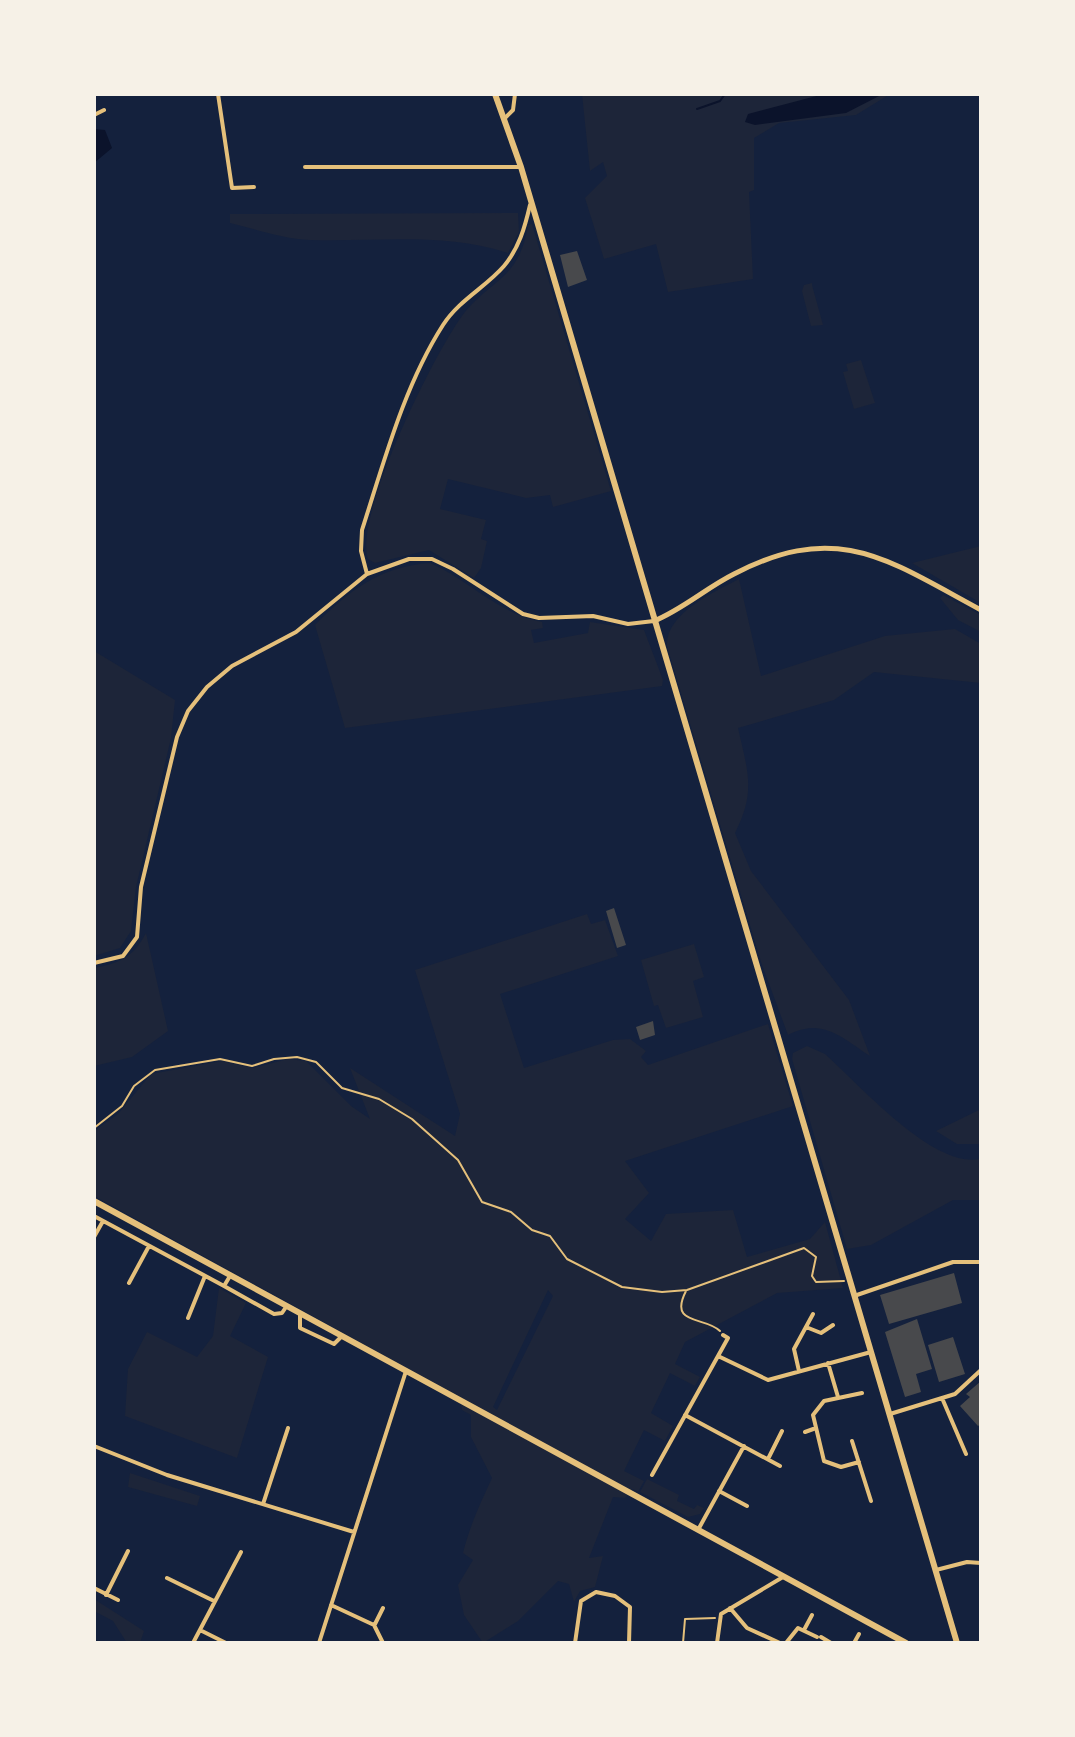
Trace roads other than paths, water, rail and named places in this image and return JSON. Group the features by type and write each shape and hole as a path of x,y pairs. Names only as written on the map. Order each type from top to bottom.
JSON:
{"main road":[{"path":"495,94 506,117 521,167 957,1643"},
{"path":"94,1201 906,1643"}],"street":[{"path":"218,94 232,188 254,187"},
{"path":"506,117 513,110 515,94"},
{"path":"94,115 104,110"},
{"path":"305,167 521,167"},
{"path":"367,574 361,551 362,530 424,360 444,323 472,291 503,267 522,237 530,205"},
{"path":"94,963 123,956 137,937 141,887 177,737 188,711 207,687 232,666 296,632 367,574 409,559 432,559 523,614 539,618 593,616 628,624 654,621 746,568 782,553 816,546 855,550 886,559 981,610"},
{"path":"94,1216 274,1314 278,1315 286,1307"},
{"path":"94,1237 103,1221"},
{"path":"125,1233 130,1221"},
{"path":"129,1283 149,1246"},
{"path":"854,1296 953,1262 981,1262"},
{"path":"188,1318 205,1276"},
{"path":"224,1286 230,1276"},
{"path":"799,1371 794,1349 813,1314"},
{"path":"300,1315 300,1328 327,1343 334,1344 341,1337"},
{"path":"806,1327 821,1333 833,1325"},
{"path":"652,1475 728,1338 723,1335"},
{"path":"718,1356 768,1380 871,1352"},
{"path":"828,1363 838,1397"},
{"path":"890,1414 955,1394 981,1370"},
{"path":"319,1643 406,1371"},
{"path":"859,1462 841,1467 824,1461 815,1409 824,1401 862,1393"},
{"path":"942,1398 966,1454"},
{"path":"685,1415 780,1466"},
{"path":"263,1504 288,1428"},
{"path":"805,1432 816,1428"},
{"path":"768,1459 782,1431"},
{"path":"852,1441 871,1501"},
{"path":"94,1446 167,1475 354,1532"},
{"path":"698,1530 744,1446"},
{"path":"719,1491 747,1506"},
{"path":"106,1595 128,1551"},
{"path":"193,1643 241,1552"},
{"path":"936,1570 967,1562 981,1563"},
{"path":"122,1563 131,1567"},
{"path":"717,1643 717,1619 783,1577"},
{"path":"167,1578 214,1601"},
{"path":"174,1592 179,1584"},
{"path":"94,1588 118,1600"},
{"path":"575,1643 581,1601 596,1592 615,1596 630,1607 629,1643"},
{"path":"331,1605 374,1625 383,1643"},
{"path":"374,1625 383,1608"},
{"path":"730,1608 747,1628 783,1643 795,1629 831,1643"},
{"path":"804,1630 812,1615"},
{"path":"199,1630 226,1643"},
{"path":"854,1643 859,1634"}],"waterway":[{"path":"697,109 720,101 725,94"},
{"path":"749,94 767,94"}]}
